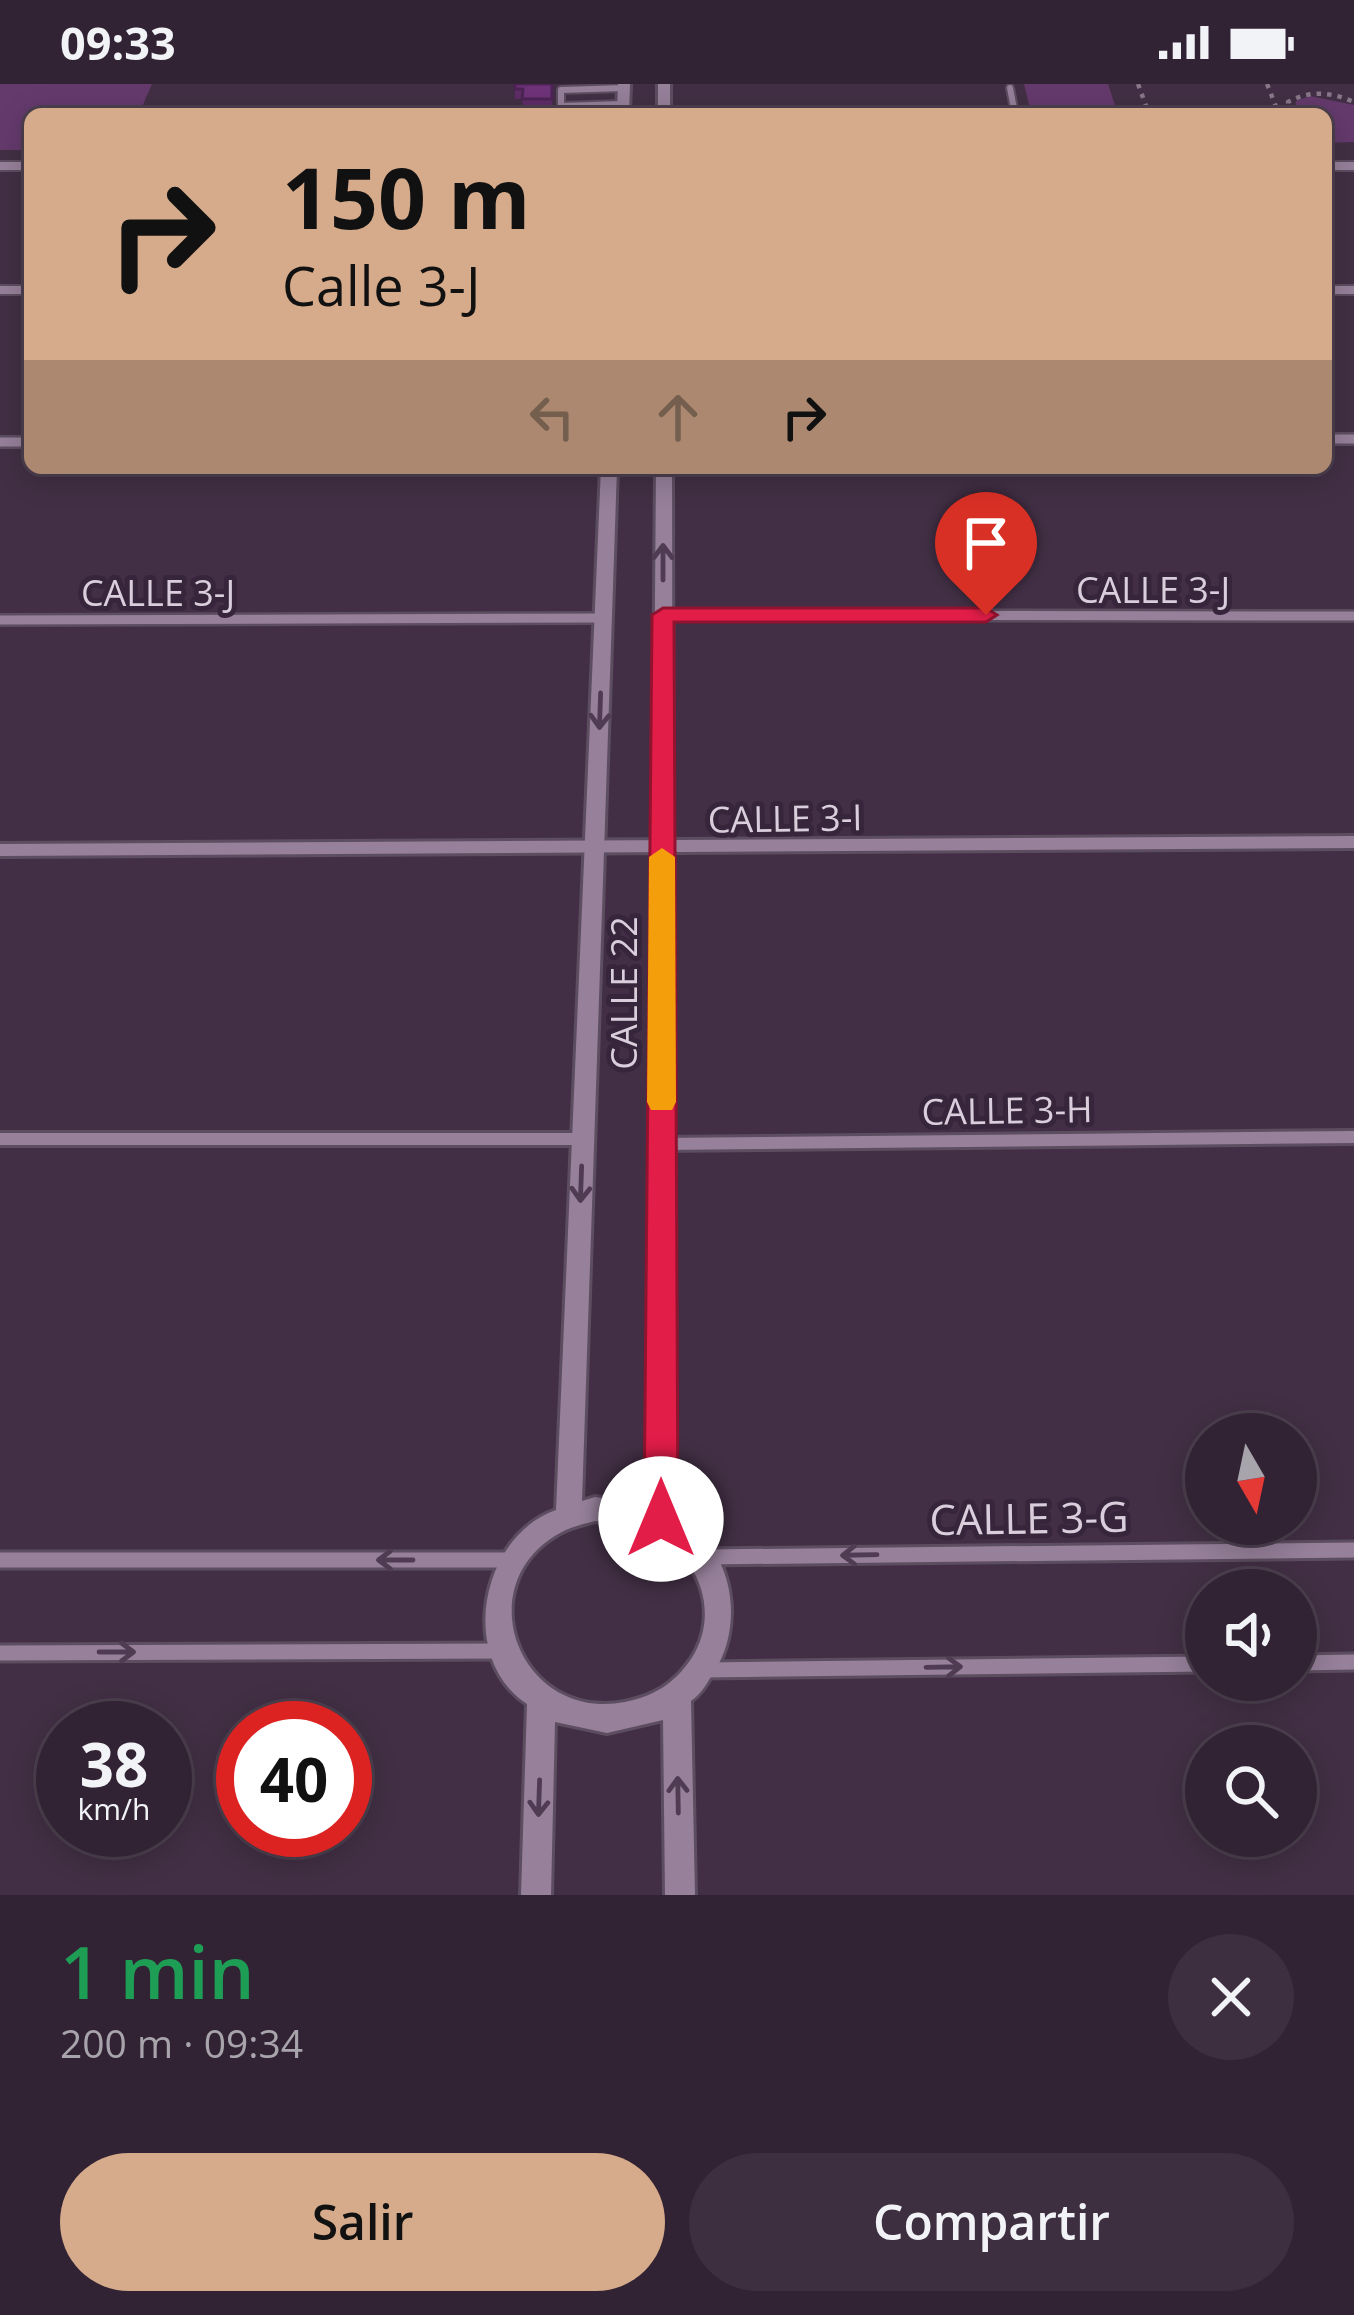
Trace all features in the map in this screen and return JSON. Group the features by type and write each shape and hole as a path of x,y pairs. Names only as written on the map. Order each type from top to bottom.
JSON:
{"street":[{"name":"CALLE 22","path":"569,1513 609,474"},
{"name":"CALLE 22","path":"661,1519 664,474"},
{"name":"CALLE 3-J","path":"663,615 1354,616"},
{"name":"CALLE 3-J","path":"0,620 604,618"},
{"name":"CALLE 3-I","path":"0,850 1354,842"},
{"name":"CALLE 3-H","path":"662,1144 1354,1137"},
{"path":"0,1139 583,1138"},
{"path":"629,1509 661,1519 705,1557 717,1583 721,1613 716,1644 701,1670 677,1696 645,1712 610,1719 573,1715 541,1701 518,1679 502,1652 496,1621 500,1589 512,1560 526,1542 569,1513 629,1509"},
{"name":"CALLE 3-G","path":"705,1557 1354,1550"},
{"path":"0,1560 512,1560"},
{"path":"0,1653 502,1652"},
{"path":"1317,1663 1354,1662"},
{"path":"701,1670 1185,1664"},
{"path":"677,1696 680,1895"},
{"path":"536,1895 541,1701"}],"lane":[{"path":"586,108 561,106 560,90 624,86"},
{"path":"1010,88 1015,108"}],"path":[{"path":"1288,108 1288,102 1301,94 1334,95 1354,102"}],"shaded area":[{"path":"0,84 152,84 142,108 24,108 24,150 0,150"},
{"path":"1024,84 1108,84 1116,108 1030,108"},
{"path":"1310,96 1354,105 1354,142 1332,143 1332,108 1295,108 1296,101"}],"building":[{"path":"515,84 552,84 552,99 522,99 523,89 515,89"}],"slow traffic":[{"path":"662,857 662,1102"}],"route":[{"path":"661,1519 663,615 986,615"}]}
